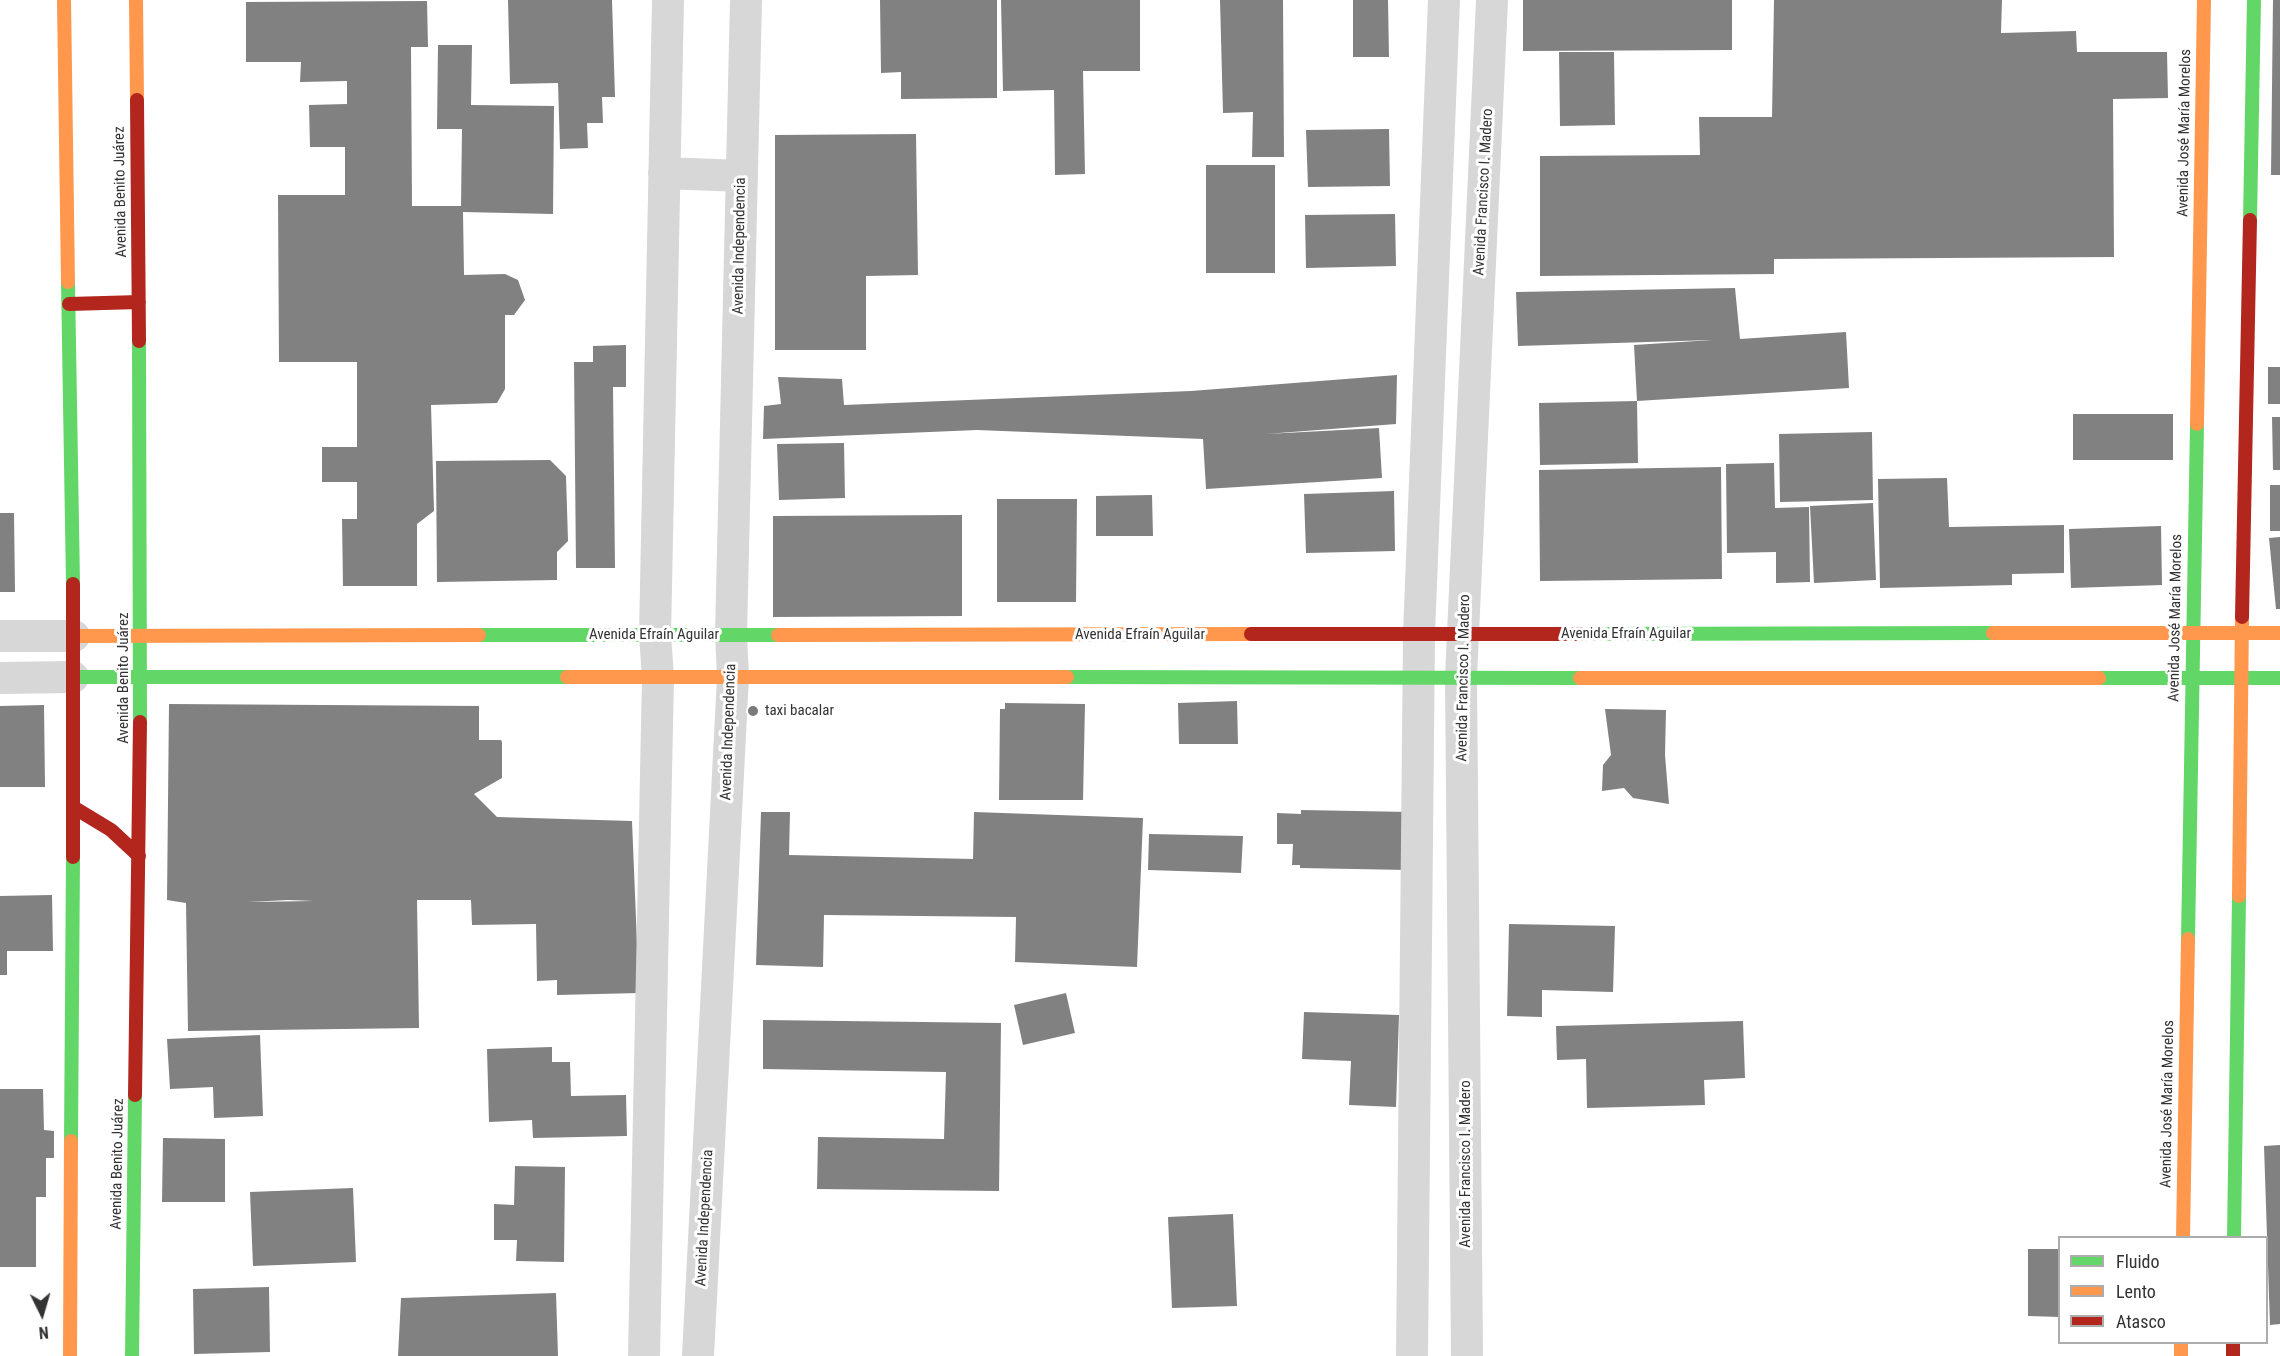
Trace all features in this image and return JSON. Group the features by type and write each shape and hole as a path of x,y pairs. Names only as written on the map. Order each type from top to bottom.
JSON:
{"main road":[{"path":"64,0 74,636 70,1356"},
{"name":"Avenida Benito Juárez","path":"132,1356 141,677 136,0"},
{"name":"Avenida José María Morelos","path":"2183,1236 2204,0"},
{"path":"2234,1236 2241,678 2254,0"},
{"path":"69,304 139,302"},
{"name":"Avenida Efraín Aguilar","path":"74,636 2280,633"},
{"path":"74,677 2280,678"},
{"path":"73,807 111,830 139,856"}],"street":[{"path":"644,1356 658,677 655,635 668,0"},
{"name":"Avenida Independencia","path":"698,1356 733,677 731,635 746,0"},
{"path":"1412,1356 1419,634 1444,0"},
{"name":"Avenida Francisco I. Madero","path":"1467,1356 1461,678 1492,0"},
{"path":"664,173 741,176"},
{"name":"Avenida Efraín Aguilar","path":"0,636 74,636"},
{"path":"0,678 74,677"}],"building":[{"path":"508,0 612,0 615,97 602,97 603,123 587,123 588,148 560,149 558,83 510,84"},
{"path":"880,0 997,0 997,98 901,99 901,72 881,73"},
{"path":"1001,0 1140,0 1140,71 1083,71 1085,174 1055,175 1054,90 1003,91"},
{"path":"1220,0 1283,0 1284,157 1252,157 1253,112 1223,113"},
{"path":"1353,0 1388,0 1389,57 1353,57"},
{"path":"1523,0 1732,0 1732,50 1523,51"},
{"path":"1774,0 2002,0 2001,33 2076,31 2077,52 2167,52 2168,98 2113,99 2114,257 1774,259 1774,274 1540,276 1540,156 1700,155 1699,117 1772,117"},
{"path":"2273,0 2280,0 2280,175 2271,175"},
{"path":"427,1 428,47 411,47 412,206 461,206 462,129 437,129 438,45 472,45 471,105 554,106 553,214 463,212 464,275 505,274 518,280 525,300 514,315 505,315 505,389 497,403 431,405 434,511 417,524 417,586 343,586 342,519 357,519 357,482 322,482 322,447 357,447 357,362 279,362 278,195 345,195 345,147 310,147 309,105 347,104 347,81 300,82 301,62 246,62 246,2"},
{"path":"1559,52 1614,52 1615,125 1560,126"},
{"path":"1389,129 1390,186 1308,187 1306,130"},
{"path":"916,134 918,275 866,276 866,350 775,350 775,135"},
{"path":"1206,165 1275,165 1275,273 1206,273"},
{"path":"1395,214 1396,266 1306,268 1305,215"},
{"path":"1735,288 1740,339 1846,332 1849,388 1637,401 1634,345 1712,340 1518,346 1516,292"},
{"path":"626,345 626,387 613,387 615,568 576,568 574,362 593,362 593,346"},
{"path":"2268,367 2280,367 2280,404 2268,404"},
{"path":"1397,375 1396,424 1266,434 1379,428 1382,478 1206,489 1203,439 977,430 763,439 764,406 781,404 778,377 842,379 844,405 1191,391"},
{"path":"1637,401 1638,463 1540,465 1539,403"},
{"path":"2073,414 2173,414 2173,460 2073,460"},
{"path":"2272,417 2280,417 2280,470 2273,470"},
{"path":"1872,432 1873,500 1780,502 1779,434"},
{"path":"844,443 845,498 779,500 777,444"},
{"path":"550,460 566,476 568,541 557,552 557,580 437,582 436,461"},
{"path":"1774,463 1775,508 1809,507 1810,582 1776,583 1776,552 1727,553 1726,464"},
{"path":"1721,467 1722,579 1540,581 1539,470"},
{"path":"1947,478 1949,527 2064,525 2064,573 2012,574 2012,585 1880,588 1878,479"},
{"path":"2270,485 2280,485 2280,531 2270,531"},
{"path":"1394,491 1395,551 1306,553 1304,494"},
{"path":"1152,495 1153,536 1096,536 1096,496"},
{"path":"997,499 1077,499 1076,602 997,602"},
{"path":"1873,503 1876,580 1814,583 1810,506"},
{"path":"0,513 14,513 15,592 0,592"},
{"path":"962,515 962,616 773,617 773,516"},
{"path":"2161,526 2162,585 2071,588 2069,529"},
{"path":"2280,537 2280,609 2276,609 2269,538"},
{"path":"1237,701 1238,744 1179,744 1178,703"},
{"path":"1005,703 1085,704 1083,800 999,800 1000,709 1005,709"},
{"path":"169,704 479,706 479,740 501,740 502,742 502,778 474,794 497,817 632,821 639,993 557,995 557,980 537,981 536,924 472,925 471,900 417,900 419,1028 188,1031 186,903 167,900","holes":["288,900 314,901 249,902 248,902"]},
{"path":"44,705 45,787 0,787 0,706"},
{"path":"1605,709 1666,710 1665,755 1669,804 1633,798 1624,788 1602,791 1603,765 1611,755"},
{"path":"1301,810 1410,812 1408,870 1300,868 1300,865 1292,865 1293,844 1277,844 1277,813 1301,814"},
{"path":"761,812 790,812 789,855 973,859 974,812 1143,818 1137,967 1015,962 1016,917 824,915 823,967 756,965"},
{"path":"1149,834 1243,836 1241,873 1148,870"},
{"path":"52,895 53,951 7,951 7,975 0,975 0,896"},
{"path":"1509,924 1615,926 1613,992 1542,990 1542,1017 1507,1016"},
{"path":"1066,993 1075,1033 1023,1045 1014,1005"},
{"path":"1304,1012 1399,1015 1396,1107 1349,1105 1351,1061 1302,1059"},
{"path":"763,1020 1001,1023 999,1191 817,1189 818,1137 944,1139 946,1072 763,1069"},
{"path":"1743,1021 1745,1078 1704,1080 1705,1105 1587,1108 1586,1059 1557,1060 1556,1026"},
{"path":"260,1035 263,1116 214,1118 213,1087 170,1089 167,1039"},
{"path":"552,1047 552,1062 570,1062 571,1096 626,1095 627,1136 533,1138 532,1120 489,1122 487,1049"},
{"path":"0,1089 43,1089 44,1130 54,1131 54,1158 46,1158 46,1197 36,1197 36,1267 0,1267"},
{"path":"163,1138 225,1139 225,1202 162,1202"},
{"path":"2280,1145 2280,1324 2270,1325 2268,1236 2264,1146"},
{"path":"515,1166 565,1167 564,1262 516,1261 517,1240 494,1240 494,1204 514,1205"},
{"path":"353,1188 356,1262 253,1266 250,1192"},
{"path":"1233,1214 1237,1306 1172,1308 1168,1217"},
{"path":"2028,1249 2058,1249 2058,1317 2028,1316"},
{"path":"269,1287 270,1352 194,1354 193,1289"},
{"path":"556,1293 558,1356 398,1356 401,1298"}],"traffic: fast":[{"path":"2250,220 2254,0"},
{"path":"68,282 73,584"},
{"path":"139,341 140,722"},
{"path":"2188,939 2197,424"},
{"path":"1583,634 1993,633"},
{"path":"479,635 778,635"},
{"path":"73,677 567,677"},
{"path":"1067,677 1580,678"},
{"path":"2099,678 2280,678"},
{"path":"71,1141 73,857"},
{"path":"2234,1236 2239,896"},
{"path":"132,1356 135,1095"}],"traffic: slow":[{"path":"64,0 68,282"},
{"path":"136,0 137,100"},
{"path":"2197,424 2204,0"},
{"path":"2239,896 2242,617"},
{"path":"1993,633 2280,633"},
{"path":"778,635 1251,634"},
{"path":"74,636 479,635"},
{"path":"567,677 1067,677"},
{"path":"1580,678 2099,678"},
{"path":"2183,1236 2188,939"},
{"path":"70,1356 71,1141"},
{"path":"2181,1344 2181,1356"}],"traffic: jam":[{"path":"137,100 139,341"},
{"path":"2242,617 2250,220"},
{"path":"69,304 139,302"},
{"path":"73,584 73,857"},
{"path":"1251,634 1583,634"},
{"path":"135,1095 140,722"},
{"path":"73,807 111,830 139,856"},
{"path":"2233,1344 2233,1356"}],"place":[{"name":"taxi bacalar","path":"753,711"}]}
